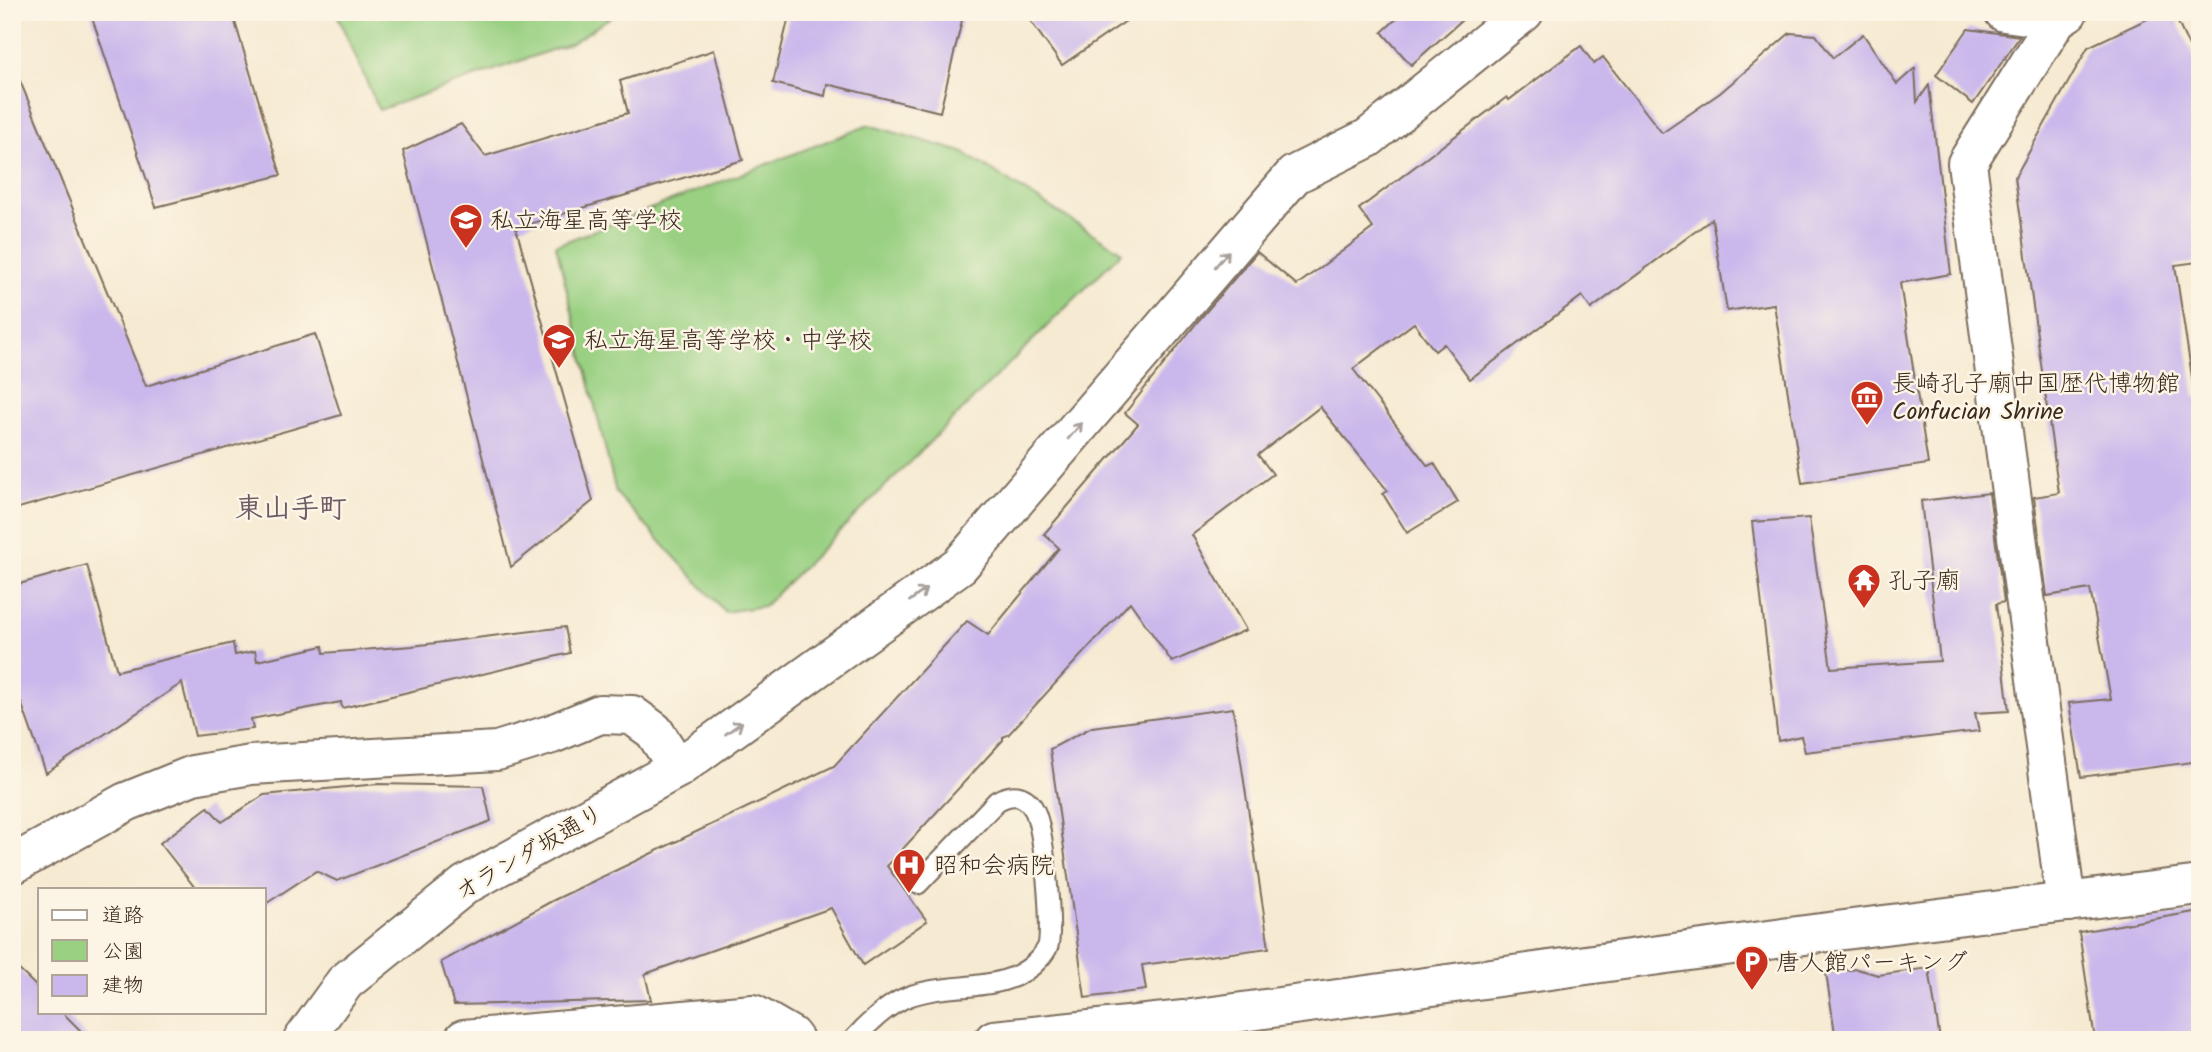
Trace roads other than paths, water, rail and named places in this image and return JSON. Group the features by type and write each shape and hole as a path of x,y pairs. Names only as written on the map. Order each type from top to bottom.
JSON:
{"street":[{"name":"オランダ坂通り","path":"303,1040 345,982 465,885 678,768 960,565 1294,175 1368,138 1524,12"},
{"path":"2004,12 2059,14 1967,163 2061,867 2068,902"},
{"path":"12,864 127,802 193,775 251,765 497,751 552,734 600,714 632,715 654,732 678,768"},
{"path":"994,1040 1185,1030 1805,935 2200,885"},
{"path":"464,1039 753,1014 794,1040"}],"lane":[{"path":"853,1040 866,1025 907,997 1006,981 1039,960 1048,946 1048,898 1039,826 1034,808 1020,795 1013,794 997,801 918,884"}],"place":[{"name":"私立海星高等学校","path":"466,250"},
{"name":"私立海星高等学校・中学校","path":"559,370"},
{"name":"長崎孔子廟中国歴代博物館 Confucian Shrine","path":"1867,427"},
{"name":"孔子廟","path":"1864,610"},
{"name":"昭和会病院","path":"909,895"},
{"name":"唐人館パーキング","path":"1752,992"}],"district":[{"name":"東山手町","path":"291,507"}]}
